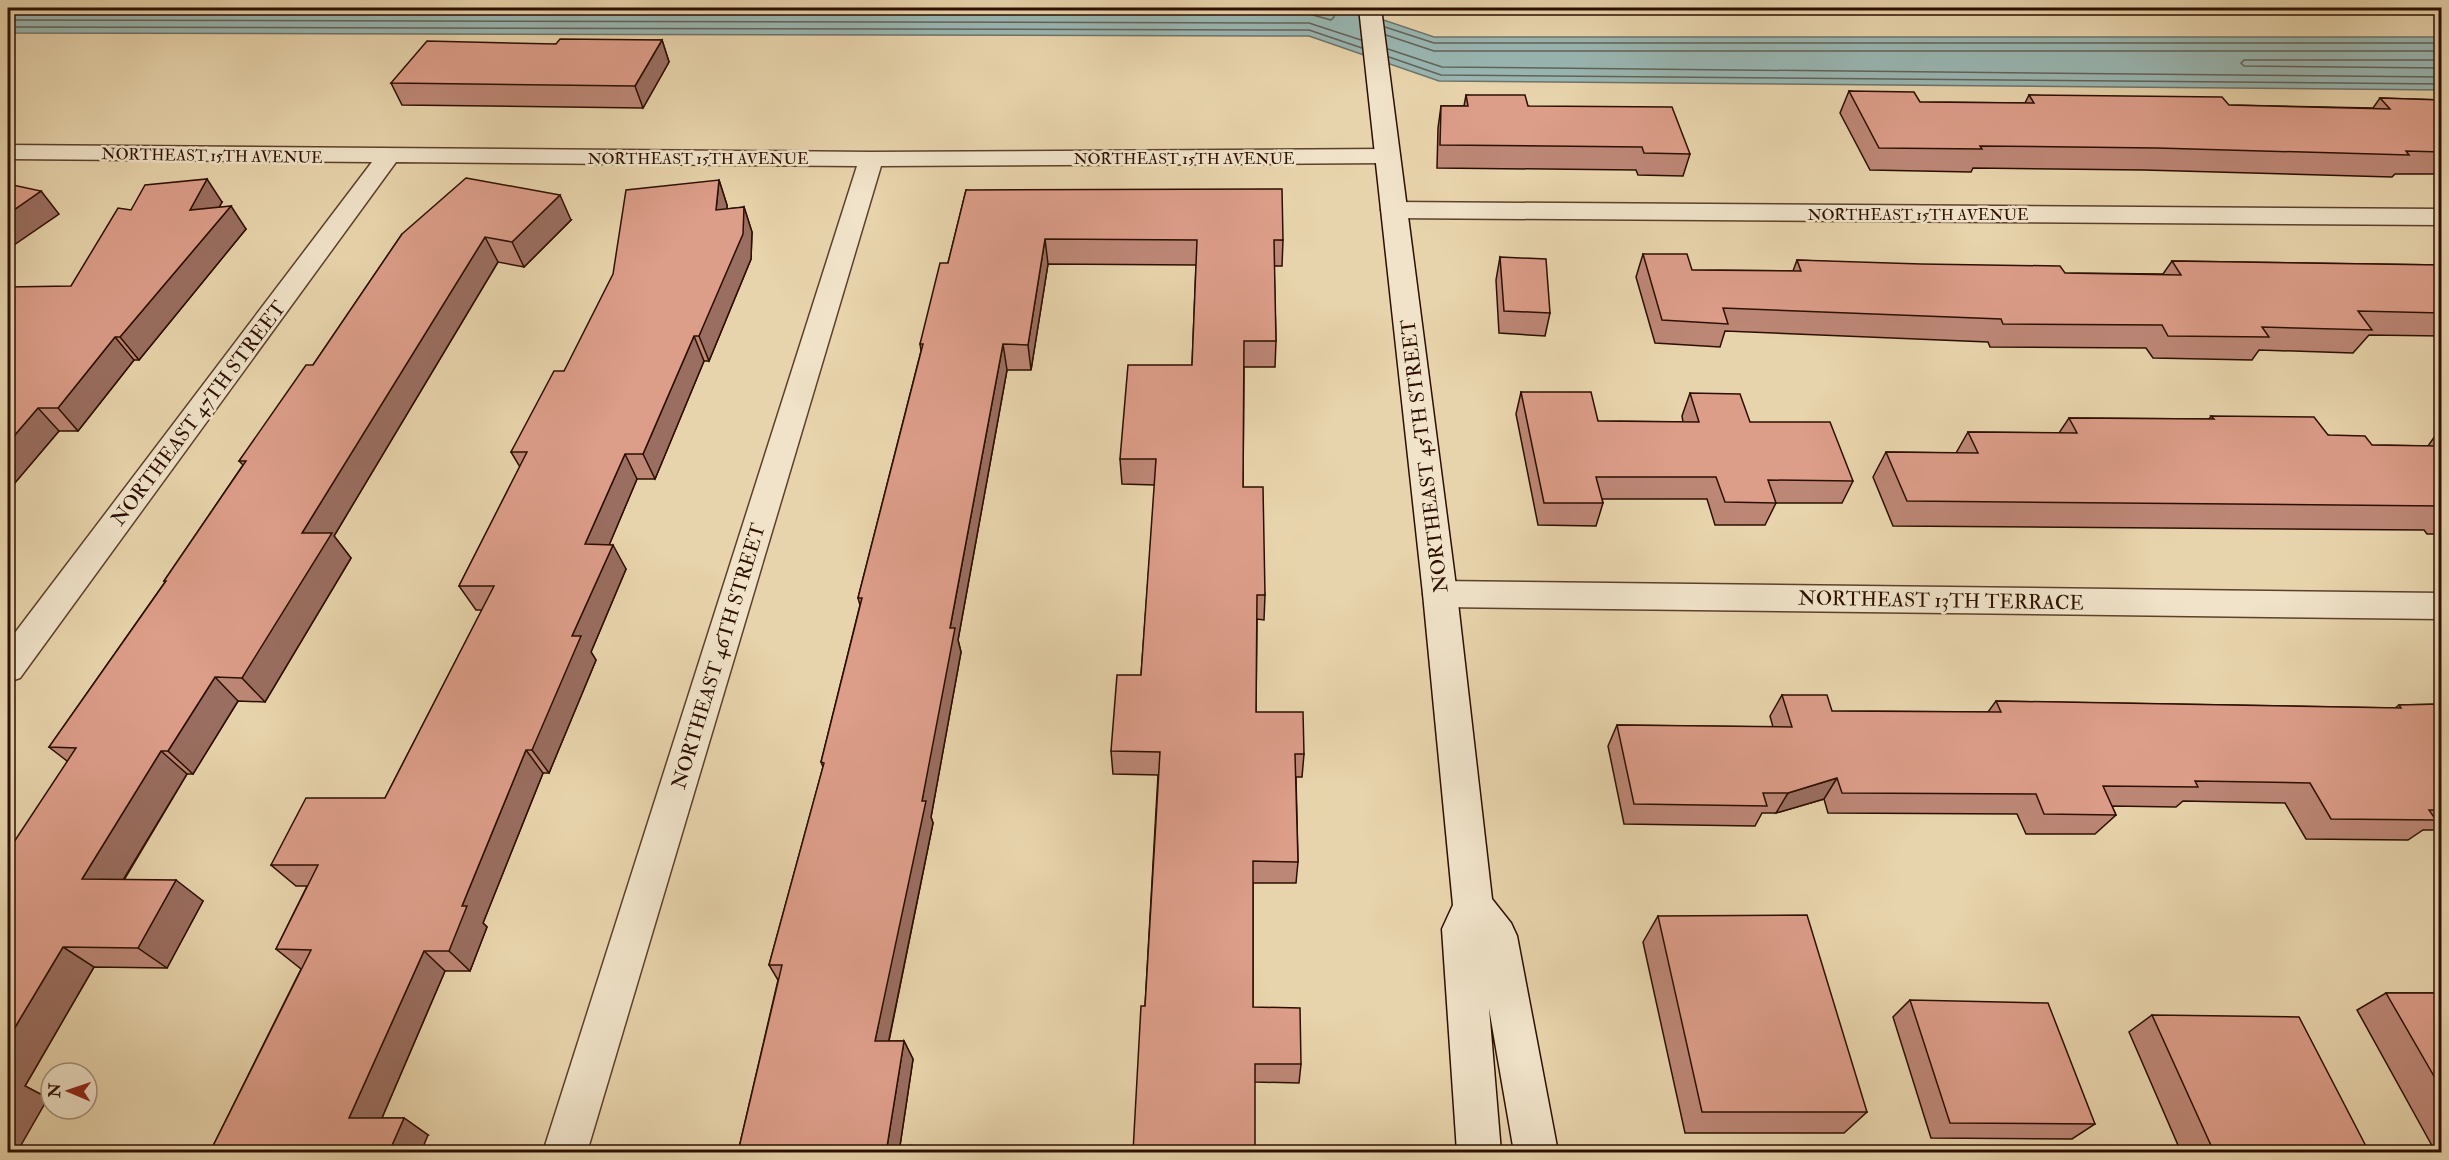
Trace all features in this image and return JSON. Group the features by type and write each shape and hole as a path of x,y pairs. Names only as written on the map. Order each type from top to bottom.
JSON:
{"street":[{"name":"NORTHEAST 45TH STREET","path":"1370,9 1440,594 1473,906 1462,929 1479,1152"},
{"name":"NORTHEAST 15TH AVENUE","path":"8,152 388,157 871,159 1388,156"},
{"name":"NORTHEAST 47TH STREET","path":"8,669 388,157"},
{"name":"NORTHEAST 46TH STREET","path":"565,1152 871,159"},
{"name":"NORTHEAST 15TH AVENUE","path":"1394,210 2442,217"},
{"name":"NORTHEAST 13TH TERRACE","path":"1440,594 2442,606"},
{"path":"1473,906 1497,936 1536,1152"}],"water":[{"path":"8,8 1348,8 1434,37 2441,37 2442,90 1439,81 1309,36 8,33"}],"building":[{"path":"560,39 662,40 635,86 391,83 427,41 556,44"},
{"path":"1849,91 1914,92 1920,102 2034,103 2029,95 2222,97 2229,105 2390,109 2380,98 2442,100 2442,152 2406,151 2409,155 2157,148 1980,146 1982,149 1879,148"},
{"path":"1466,95 1525,95 1528,106 1672,107 1690,154 1644,153 1642,147 1440,145 1441,106 1468,106"},
{"path":"466,178 560,195 512,242 485,237 302,533 332,533 242,678 215,677 168,751 161,751 82,879 176,880 138,948 63,947 8,1039 8,851 76,748 49,747 166,581 164,581 246,461 239,461 306,365 313,365 402,234"},
{"path":"207,179 190,210 231,206 120,337 115,337 58,408 38,408 8,443 8,287 71,286 118,208 131,210 145,185"},
{"path":"719,180 716,210 744,207 743,234 699,336 694,336 643,454 625,454 585,544 613,545 572,636 581,636 532,750 526,750 462,906 467,906 449,951 424,951 349,1118 404,1118 389,1152 210,1152 311,950 276,949 318,865 271,865 306,798 385,798 494,586 459,586 527,452 511,452 554,371 564,371 613,274 626,190"},
{"path":"8,184 41,191 8,214"},
{"path":"1282,189 1283,240 1274,240 1276,341 1244,341 1243,487 1263,487 1265,595 1257,595 1256,712 1303,712 1304,754 1295,754 1298,862 1253,861 1253,1007 1300,1008 1301,1064 1255,1064 1255,1152 1133,1152 1141,1006 1145,1006 1160,752 1111,751 1117,675 1141,675 1156,459 1120,459 1128,365 1192,365 1197,240 1045,239 1028,345 1003,344 950,628 955,628 922,801 926,801 875,1041 904,1041 887,1147 911,1146 911,1152 738,1152 782,965 769,965 824,763 821,762 862,598 858,598 923,344 920,344 940,263 948,263 966,190"},
{"path":"1643,254 1687,254 1692,270 1801,271 1797,260 2060,266 2065,273 2181,275 2172,261 2442,265 2442,313 2358,311 2372,330 2262,327 2269,337 2168,336 2162,325 2003,324 2001,319 1723,308 1728,324 1662,320"},
{"path":"1500,257 1546,259 1550,313 1504,311"},
{"path":"1521,392 1591,392 1598,421 1699,422 1690,393 1740,394 1750,422 1830,422 1853,481 1768,480 1776,503 1725,502 1716,477 1596,477 1603,503 1544,503"},
{"path":"2211,416 2314,417 2328,435 2365,436 2372,445 2437,446 2442,439 2442,506 1907,501 1886,452 1978,453 1968,432 2077,433 2069,418 2214,419"},
{"path":"1782,695 1827,695 1832,711 2001,712 1996,701 2401,708 2399,705 2442,704 2442,810 2429,810 2436,820 2331,819 2310,783 2195,781 2198,787 2103,786 2116,815 2044,814 2036,794 1842,793 1837,778 1788,793 1763,793 1767,806 1634,804 1617,725 1792,727"},
{"path":"1807,915 1867,1112 1702,1112 1658,916"},
{"path":"2386,993 2442,993 2442,1090"},
{"path":"1910,1000 2048,1003 2095,1124 1950,1123"},
{"path":"2152,1015 2299,1017 2369,1152 2214,1152"},
{"path":"8,1080 14,1080 8,1091"}]}
